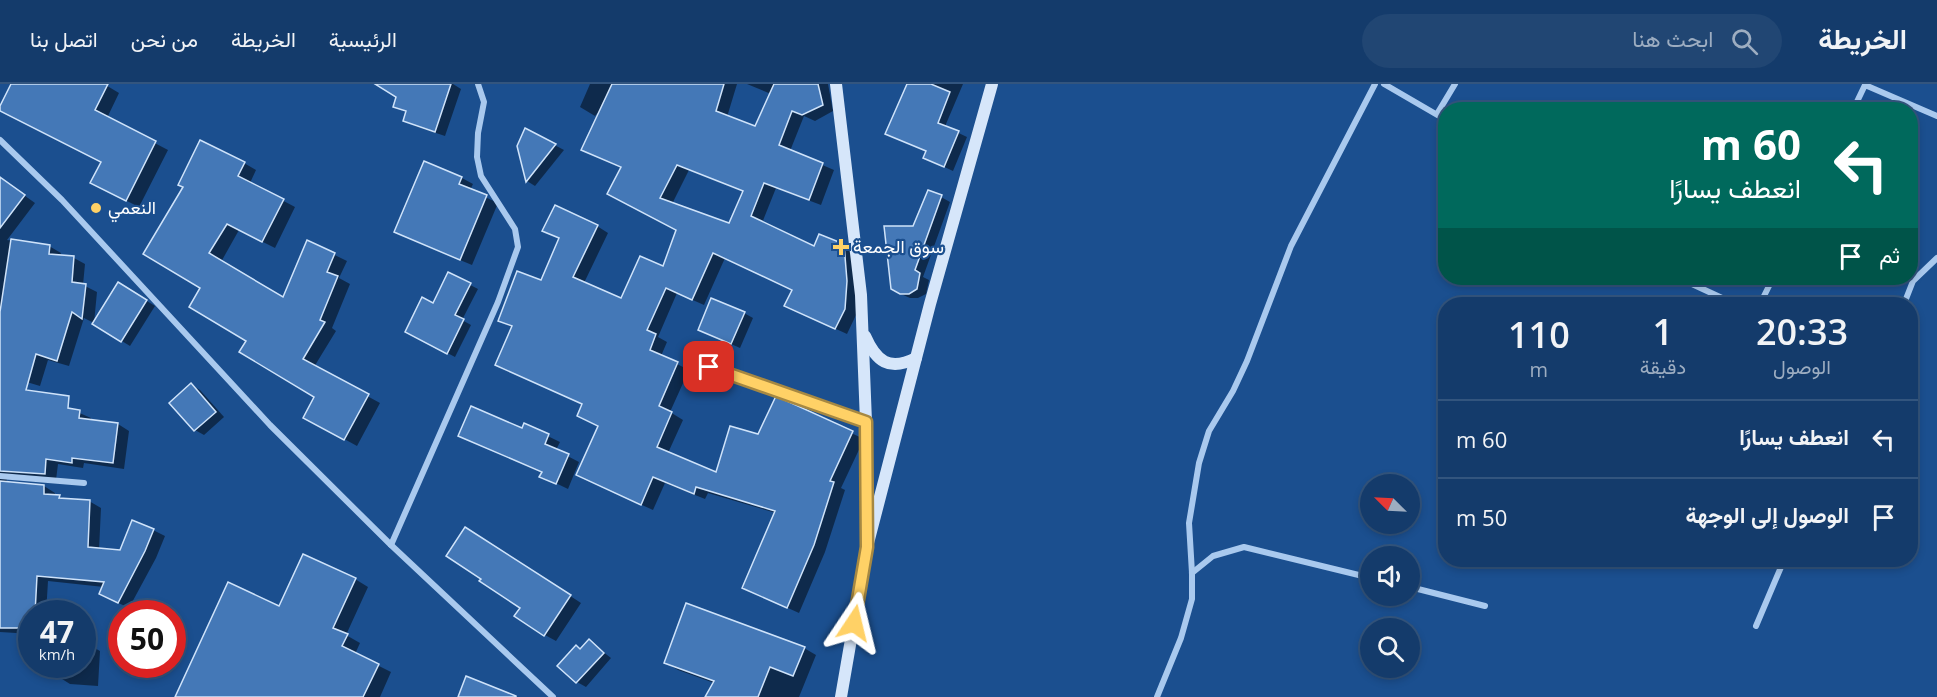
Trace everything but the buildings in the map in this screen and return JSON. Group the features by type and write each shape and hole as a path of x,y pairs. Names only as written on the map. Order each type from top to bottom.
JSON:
{"main road":[{"path":"836,84 861,295 866,422 867,547"},
{"path":"841,697 867,547 916,358 992,84"},
{"path":"862,329 870,348 886,363 897,365 916,358"}],"street":[{"path":"391,545 498,302 518,247 515,229 481,176 477,158 478,134 484,102 478,84"},
{"path":"1157,697 1187,617 1191,598 1189,523 1199,463 1209,431 1233,391 1247,361 1292,246 1375,84"},
{"path":"1384,84 1437,114"},
{"path":"1444,102 1455,84"},
{"path":"1857,102 1865,84 1906,102"},
{"path":"1918,108 1937,116"},
{"path":"0,140 62,200 270,425 391,545 554,697"},
{"path":"1918,276 1937,258"},
{"path":"1694,285 1720,297"},
{"path":"709,367 866,422"},
{"path":"0,476 84,483"},
{"path":"1192,573 1213,556 1244,547 1360,575"},
{"path":"1756,626 1781,567"},
{"path":"1420,590 1485,606"}],"place":[{"name":"النعمي","path":"96,208"},
{"name":"سوق الجمعة","path":"841,247"}],"route":[{"path":"709,367 866,422 867,547 854,623"}]}
